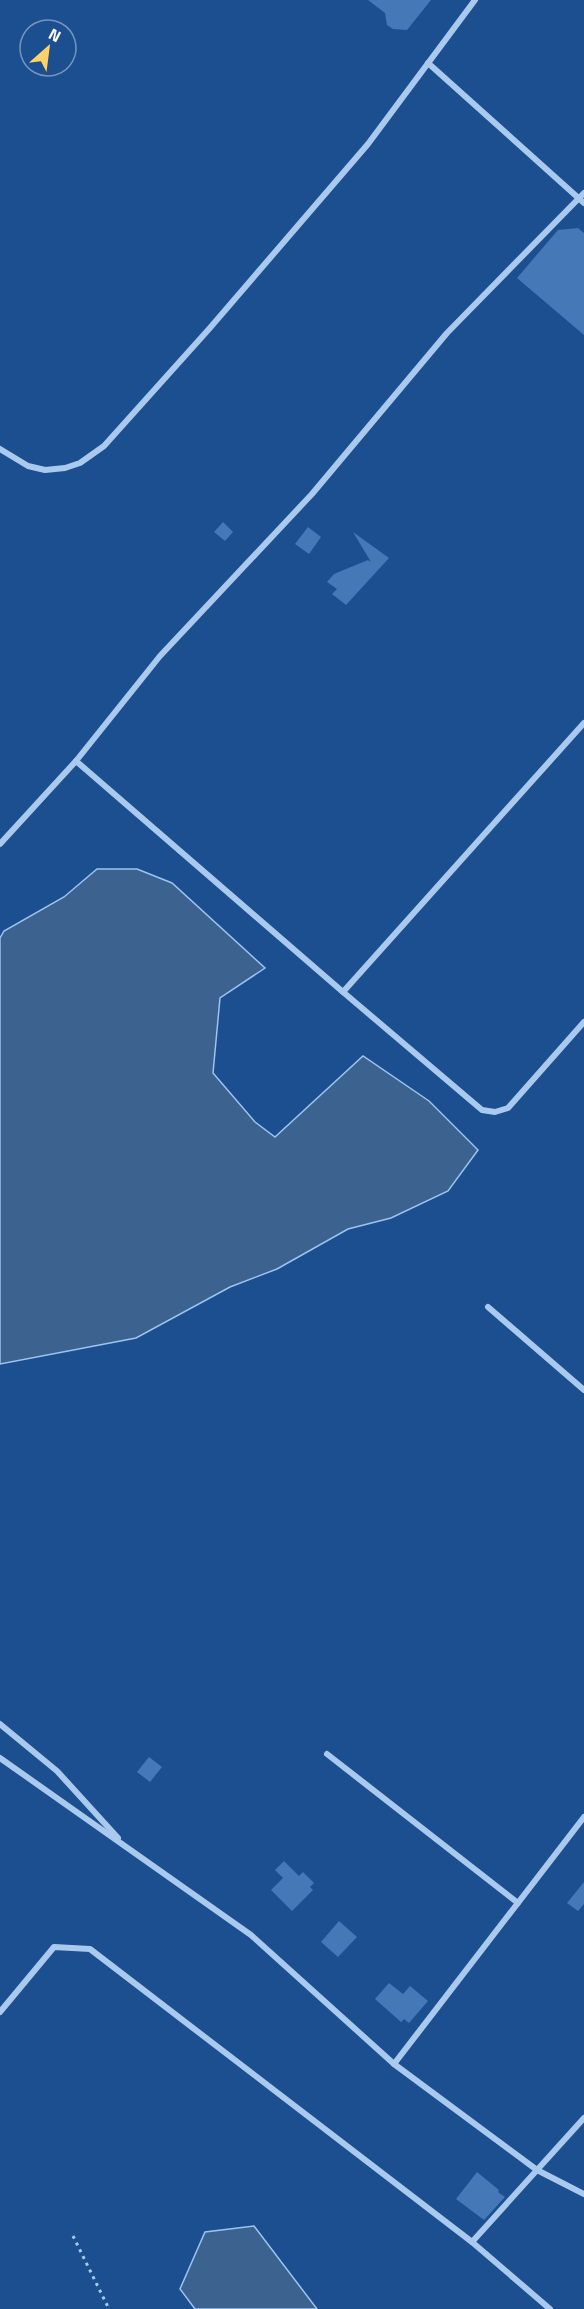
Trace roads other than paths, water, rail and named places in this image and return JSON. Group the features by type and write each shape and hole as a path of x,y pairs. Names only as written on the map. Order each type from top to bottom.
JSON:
{"street":[{"path":"0,449 28,466 45,470 65,468 80,463 104,446 201,338 368,144 475,0"},
{"path":"0,844 76,761 160,656 312,494 447,333 582,198 428,63"},
{"path":"343,992 584,723"},
{"path":"76,761 482,1110 495,1112 508,1108 584,1022"},
{"path":"488,1307 584,1390"},
{"path":"0,1724 57,1771 127,1847"},
{"path":"327,1754 518,1902"},
{"path":"0,1758 251,1935 394,2064 537,2170 584,2194"},
{"path":"394,2064 584,1817"},
{"path":"0,2012 54,1947 90,1949 472,2242 550,2309"},
{"path":"472,2242 584,2118"}],"water":[{"path":"97,869 137,869 172,883 265,968 220,998 213,1073 255,1122 275,1137 363,1056 429,1101 478,1150 448,1191 391,1218 348,1229 277,1269 230,1287 136,1338 0,1364 0,938 4,931 64,897"},
{"path":"254,2226 317,2309 195,2309 180,2289 205,2232"}]}
